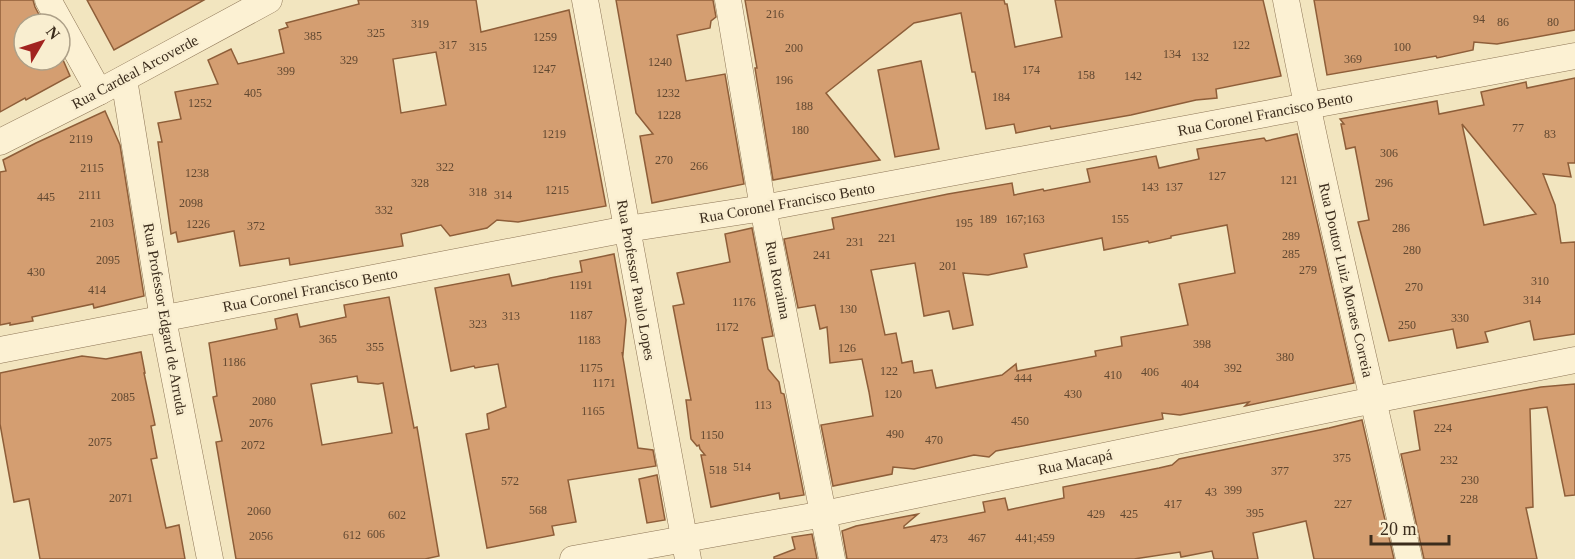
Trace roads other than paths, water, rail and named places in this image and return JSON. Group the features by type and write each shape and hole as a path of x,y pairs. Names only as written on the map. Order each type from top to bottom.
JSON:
{"street":[{"path":"48,0 99,92"},
{"name":"Rua Cardeal Arcoverde","path":"0,142 124,79 269,0"},
{"name":"Rua Professor Paulo Lopes","path":"585,0 686,549"},
{"name":"Rua Roraima","path":"728,0 764,208 832,559"},
{"name":"Rua Doutor Luiz Moraes Correia","path":"1286,0 1306,106 1409,559"},
{"name":"Rua Coronel Francisco Bento","path":"0,350 627,230 764,208 1575,56"},
{"name":"Rua Professor Edgard de Arruda","path":"124,79 163,319 210,559"},
{"name":"Rua Macapá","path":"573,559 686,549 824,514 1575,360"}]}
